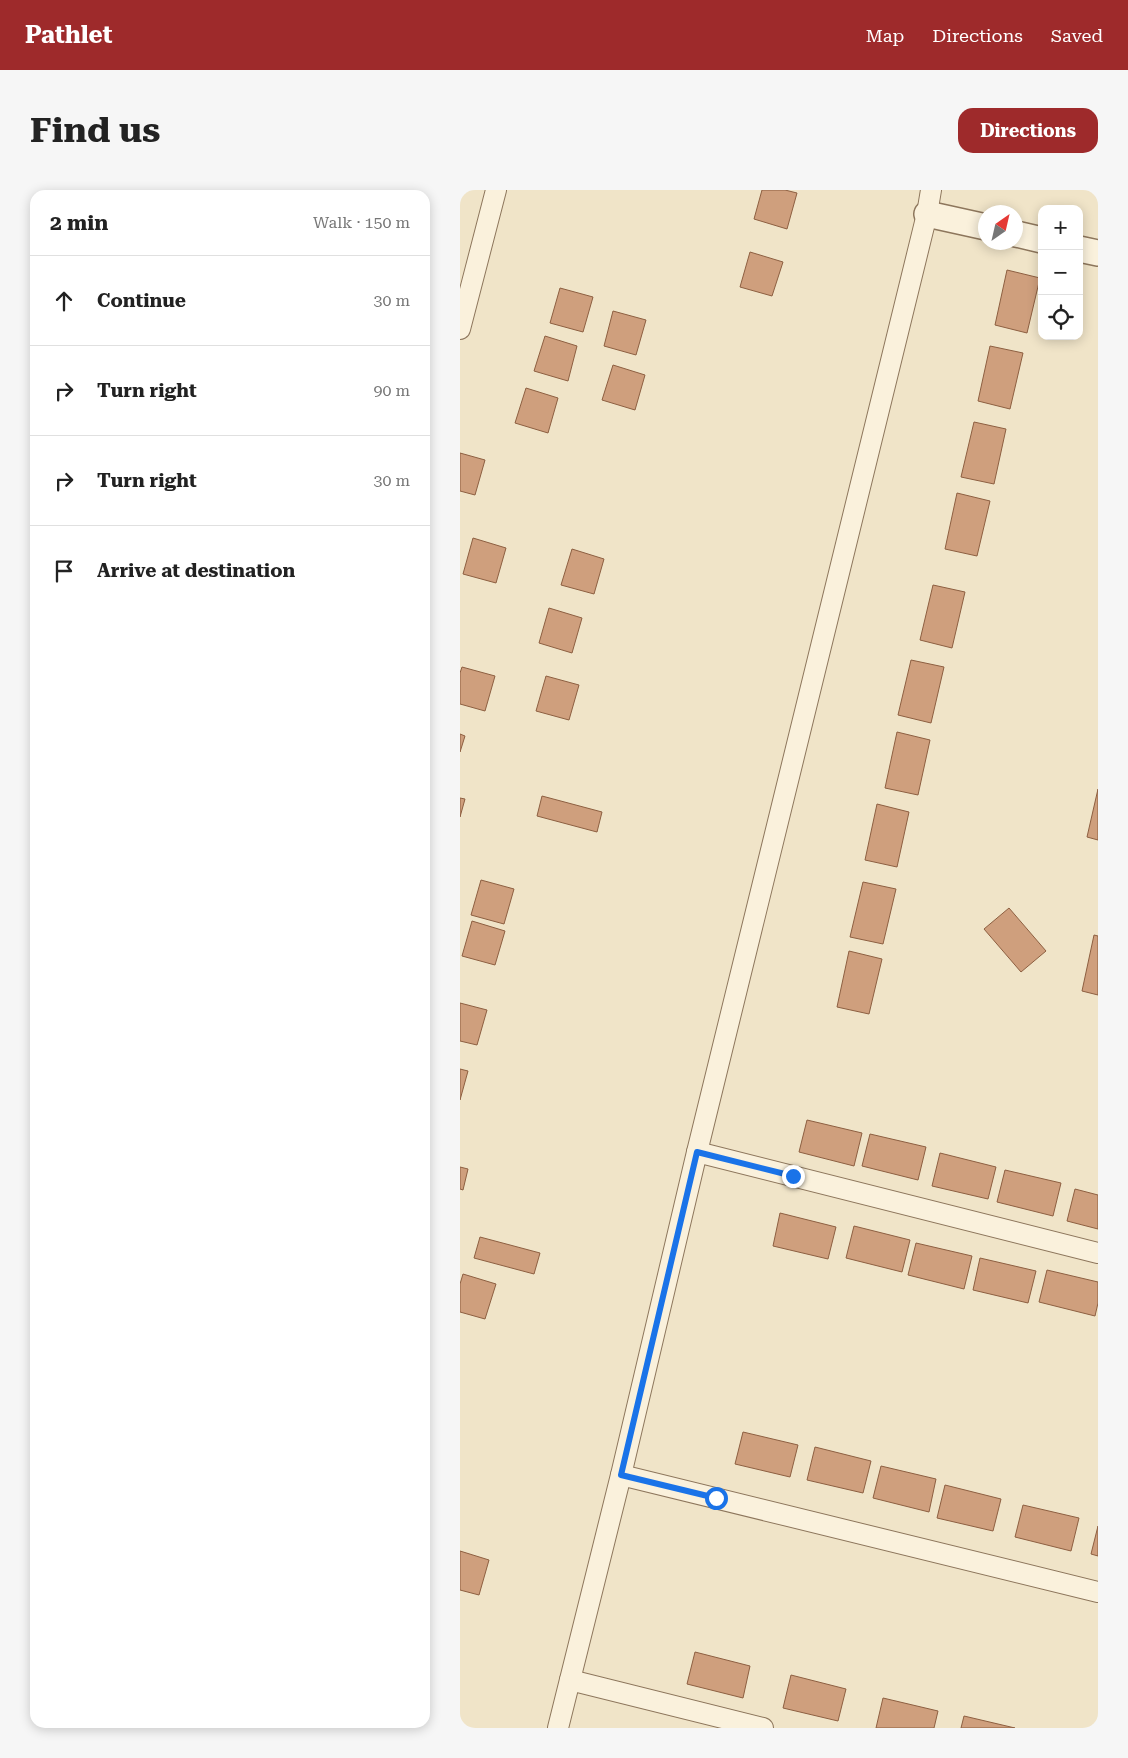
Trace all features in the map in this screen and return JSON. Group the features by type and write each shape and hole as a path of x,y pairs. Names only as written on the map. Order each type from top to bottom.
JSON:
{"street":[{"path":"460,329 496,190"},
{"path":"558,1728 929,202 978,223"},
{"path":"1023,236 1038,239"},
{"path":"1083,250 1098,253"},
{"path":"697,1152 1098,1253"},
{"path":"621,1475 1098,1592"},
{"path":"570,1680 763,1728"}],"building":[{"path":"762,190 785,190 797,193 787,229 754,219"},
{"path":"750,252 783,262 772,296 740,287"},
{"path":"1007,270 1038,278 1038,286 1027,333 995,325"},
{"path":"560,288 593,297 583,332 550,323"},
{"path":"613,311 646,320 636,355 604,346"},
{"path":"545,336 577,346 568,381 534,371"},
{"path":"990,346 1023,353 1010,409 978,401"},
{"path":"613,365 645,375 635,410 602,400"},
{"path":"526,388 558,398 548,433 515,423"},
{"path":"974,422 1006,429 994,484 961,477"},
{"path":"460,453 485,460 475,495 460,491"},
{"path":"957,493 990,501 977,556 945,549"},
{"path":"473,538 506,548 496,583 463,574"},
{"path":"572,549 604,559 594,594 561,585"},
{"path":"933,585 965,592 952,648 920,640"},
{"path":"549,608 582,618 572,653 539,643"},
{"path":"911,660 944,667 931,723 898,715"},
{"path":"462,667 495,676 485,711 460,704 460,673"},
{"path":"546,676 579,685 569,720 536,711"},
{"path":"897,732 930,740 918,795 885,788"},
{"path":"460,734 465,736 460,752"},
{"path":"1098,789 1098,840 1087,837"},
{"path":"542,796 602,812 597,832 537,816"},
{"path":"460,798 465,799 460,817"},
{"path":"877,804 909,812 897,867 865,860"},
{"path":"481,880 514,889 504,924 471,915"},
{"path":"863,882 896,889 883,944 850,937"},
{"path":"1009,908 1046,951 1021,972 984,929"},
{"path":"472,921 505,931 495,965 462,956"},
{"path":"1094,935 1098,936 1098,995 1082,991"},
{"path":"849,951 882,959 869,1014 837,1007"},
{"path":"460,1003 487,1010 477,1045 460,1041"},
{"path":"460,1069 468,1071 460,1100"},
{"path":"807,1120 862,1133 854,1166 799,1152"},
{"path":"870,1134 926,1147 918,1180 862,1166"},
{"path":"940,1153 996,1167 988,1199 932,1186"},
{"path":"460,1167 468,1169 463,1190 460,1189"},
{"path":"1005,1170 1061,1183 1053,1216 997,1202"},
{"path":"1075,1189 1098,1195 1098,1229 1067,1221"},
{"path":"780,1213 836,1227 828,1259 773,1246"},
{"path":"854,1226 910,1240 902,1272 846,1258"},
{"path":"480,1237 540,1253 534,1274 474,1258"},
{"path":"916,1243 972,1256 964,1289 908,1275"},
{"path":"980,1258 1036,1271 1028,1303 973,1290"},
{"path":"1047,1270 1098,1282 1098,1303 1095,1316 1039,1302"},
{"path":"463,1274 496,1284 485,1319 460,1312 460,1284"},
{"path":"743,1432 798,1445 790,1477 735,1464"},
{"path":"815,1447 871,1461 863,1493 807,1480"},
{"path":"881,1466 936,1479 929,1512 873,1498"},
{"path":"945,1485 1001,1499 993,1531 937,1518"},
{"path":"1023,1505 1079,1518 1071,1551 1015,1537"},
{"path":"1098,1526 1098,1556 1091,1554"},
{"path":"460,1551 489,1560 479,1595 460,1590"},
{"path":"695,1652 750,1666 743,1698 687,1684"},
{"path":"791,1675 846,1689 838,1721 783,1708"},
{"path":"883,1698 938,1711 934,1728 876,1728"},
{"path":"964,1716 1015,1728 961,1728"}],"route":[{"path":"716,1498 621,1475 697,1152 793,1176"}]}
